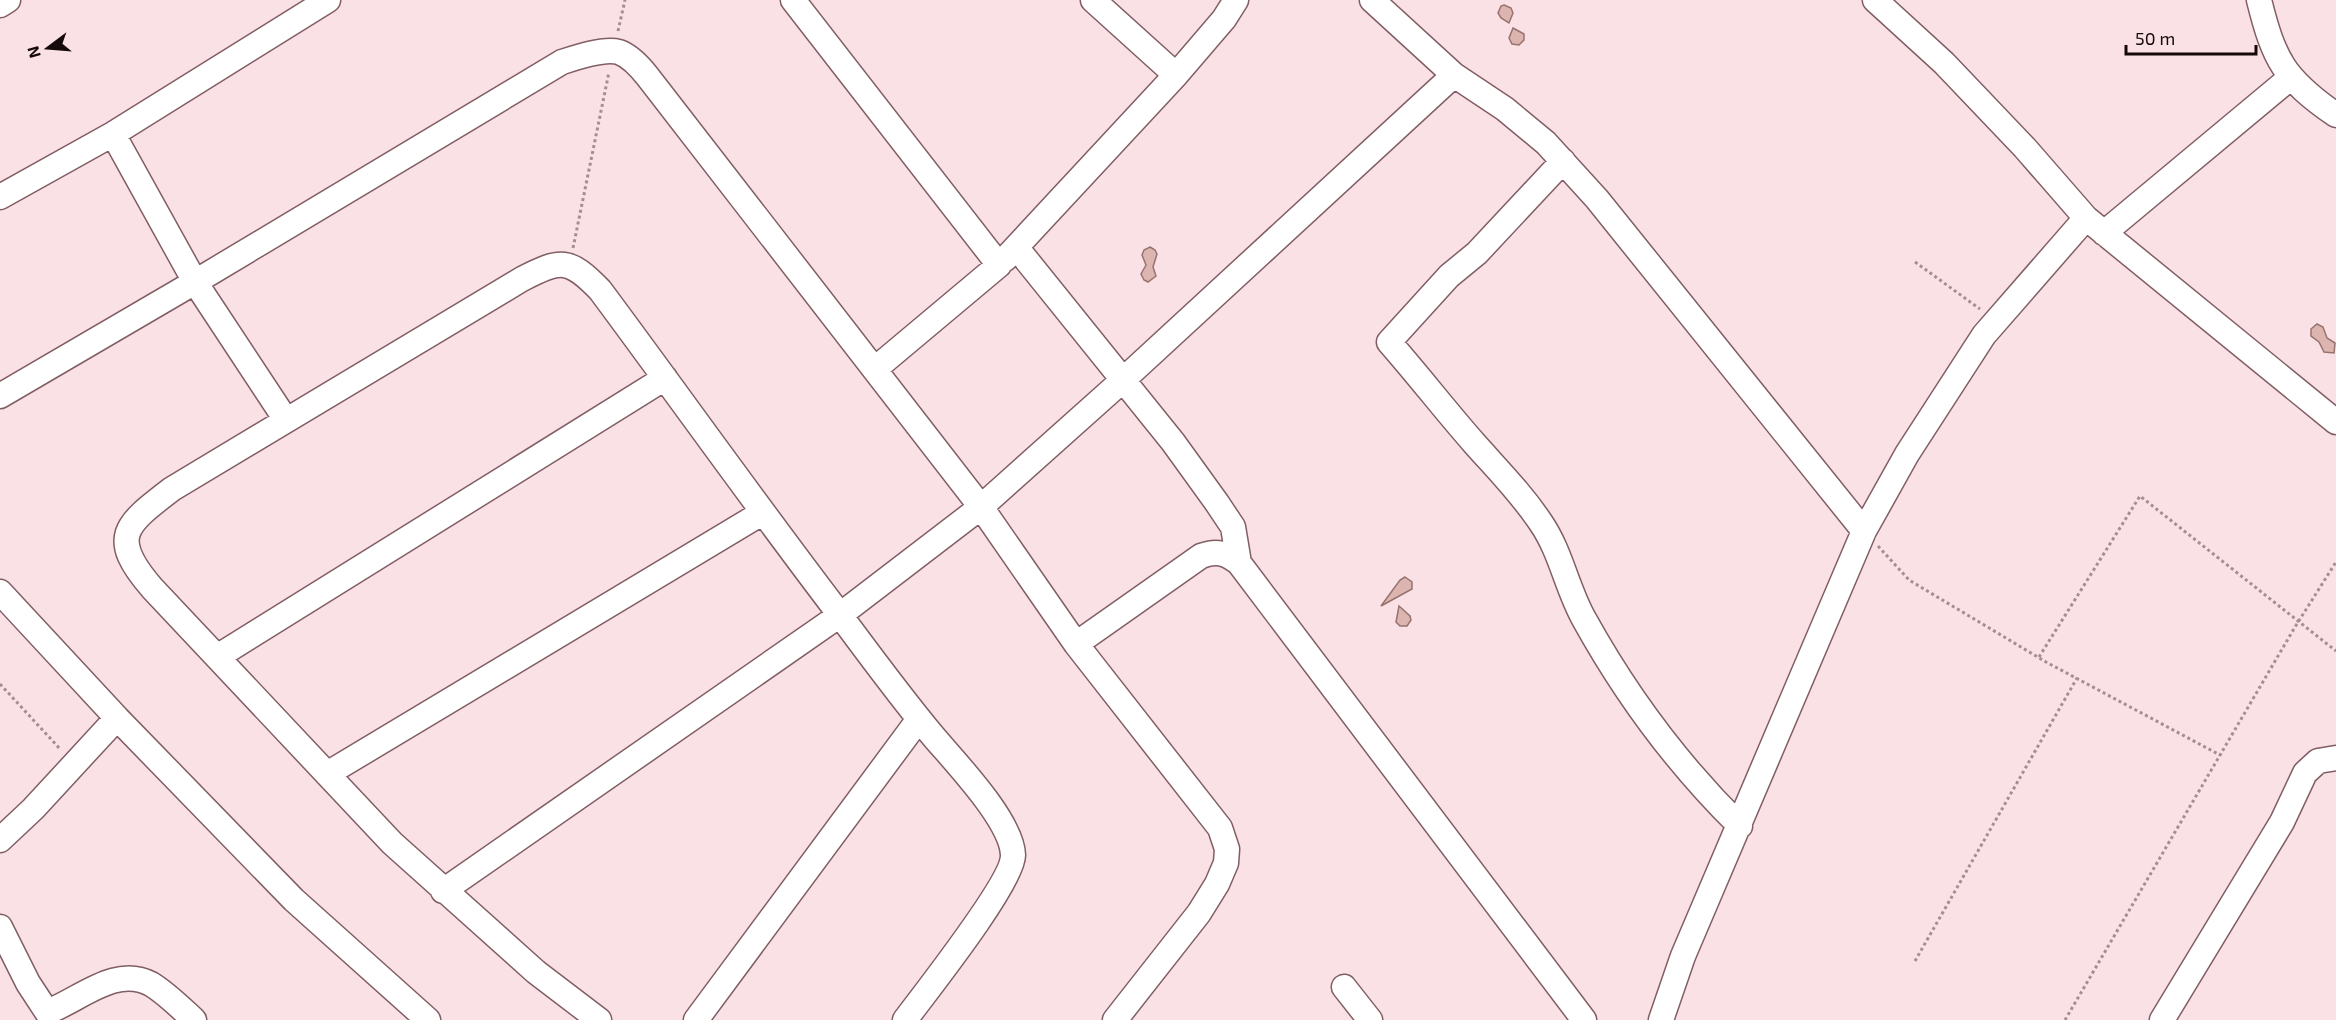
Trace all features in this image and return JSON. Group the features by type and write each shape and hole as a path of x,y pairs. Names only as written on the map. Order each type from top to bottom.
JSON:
{"street":[{"path":"0,4 8,0"},
{"path":"793,0 999,265"},
{"path":"1093,0 1176,75"},
{"path":"875,369 999,265 1176,75 1224,19 1236,0"},
{"path":"1372,0 1454,75 1505,109 1546,143 1563,161 1655,269 1864,531"},
{"path":"1875,0 1944,63 2095,226 2336,423"},
{"path":"2259,0 2268,38 2278,61 2290,78 2310,97 2336,114"},
{"path":"0,197 112,134 313,4"},
{"path":"0,396 562,62 588,54 619,52 638,64 875,369 981,507 1076,644 1220,828 1227,849 1226,863 1211,894 1115,1020"},
{"path":"443,891 840,615 981,507 1123,380 1454,75"},
{"path":"1661,1020 1683,956 1864,531 1907,454 1984,335 2095,226 2290,78"},
{"path":"112,134 195,282 286,420"},
{"path":"1563,161 1477,253 1449,276 1389,342 1513,485 1542,525 1582,617 1619,679 1702,789 1740,826"},
{"path":"1016,247 1173,442 1233,527 1239,563"},
{"path":"599,1020 536,972 392,843 136,570 128,554 125,539 135,520 172,489 522,279 554,266 570,264 600,290 762,513 919,719 994,809 1013,853 1011,868 1002,887 905,1020"},
{"path":"217,657 665,378"},
{"path":"327,774 762,513"},
{"path":"1076,644 1201,556 1213,552 1222,553 1239,563 1584,1020"},
{"path":"0,592 117,718 294,900 428,1020"},
{"path":"0,840 75,765 117,718"},
{"path":"696,1020 919,719"},
{"path":"2162,1020 2282,822 2305,773 2318,761 2336,758"},
{"path":"0,927 28,982 39,1016 113,980 135,978 152,985 194,1020"},
{"path":"1344,987 1370,1020"}],"path":[{"path":"570,264 625,0"},
{"path":"1915,262 1996,321"},
{"path":"2039,657 2140,496 2336,651"},
{"path":"1864,531 1909,580 2039,657 2220,755"},
{"path":"2065,1020 2336,562"},
{"path":"1915,961 2077,678"},
{"path":"0,684 75,765"}],"building":[{"path":"1504,5 1511,8 1513,13 1509,23 1498,13"},
{"path":"1513,28 1524,34 1524,40 1519,45 1512,44 1509,38"},
{"path":"1150,247 1157,254 1153,267 1156,276 1148,282 1141,274 1146,265 1142,255 1144,250"},
{"path":"2317,324 2323,327 2327,338 2335,343 2334,353 2324,352 2319,342 2311,336 2311,329"},
{"path":"1405,577 1412,582 1412,589 1381,606 1400,580"},
{"path":"1399,606 1410,616 1411,620 1407,626 1400,626 1396,622"}]}
